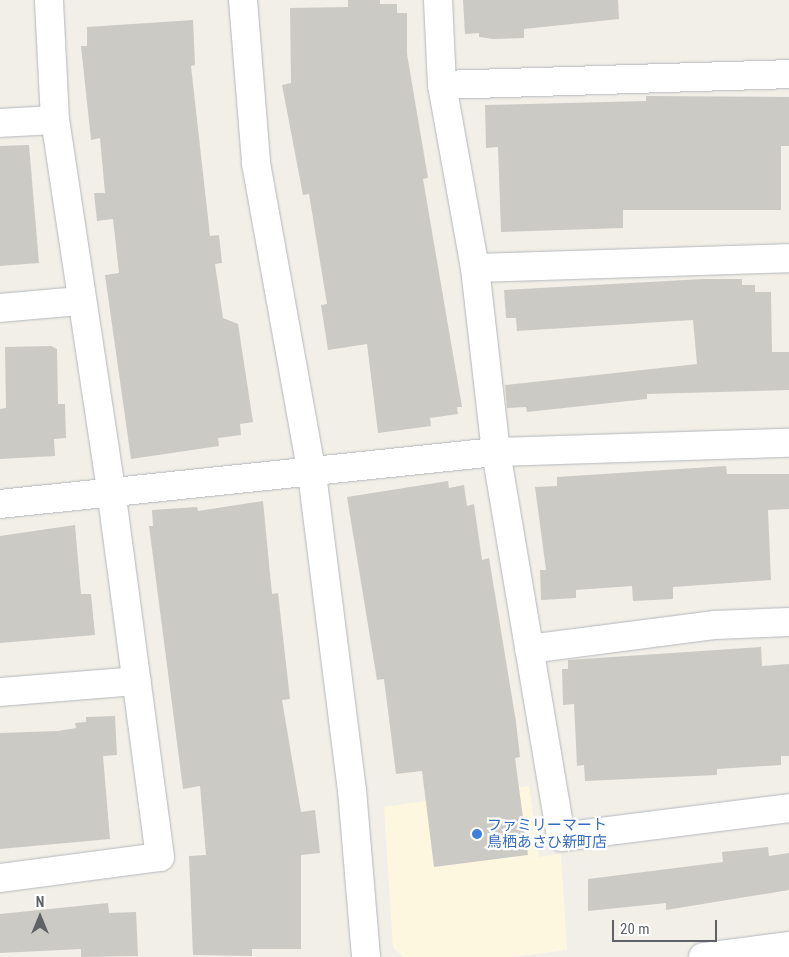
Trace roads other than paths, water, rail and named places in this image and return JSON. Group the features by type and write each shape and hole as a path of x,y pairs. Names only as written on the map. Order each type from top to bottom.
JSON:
{"street":[{"path":"0,878 160,857 112,496 80,301 55,120 49,0"},
{"path":"243,0 256,163 312,474 352,790 366,957"},
{"path":"438,0 442,84 475,268 496,452 561,837 789,808"},
{"path":"442,84 789,74"},
{"path":"0,123 55,120"},
{"path":"475,268 789,258"},
{"path":"0,308 80,301"},
{"path":"0,504 112,496 496,452 789,443"},
{"path":"529,649 715,625 789,622"},
{"path":"0,692 137,681"},
{"path":"703,957 789,946"}],"place":[{"name":"ファミリーマート 鳥栖あさひ新町店","path":"477,834"}]}
